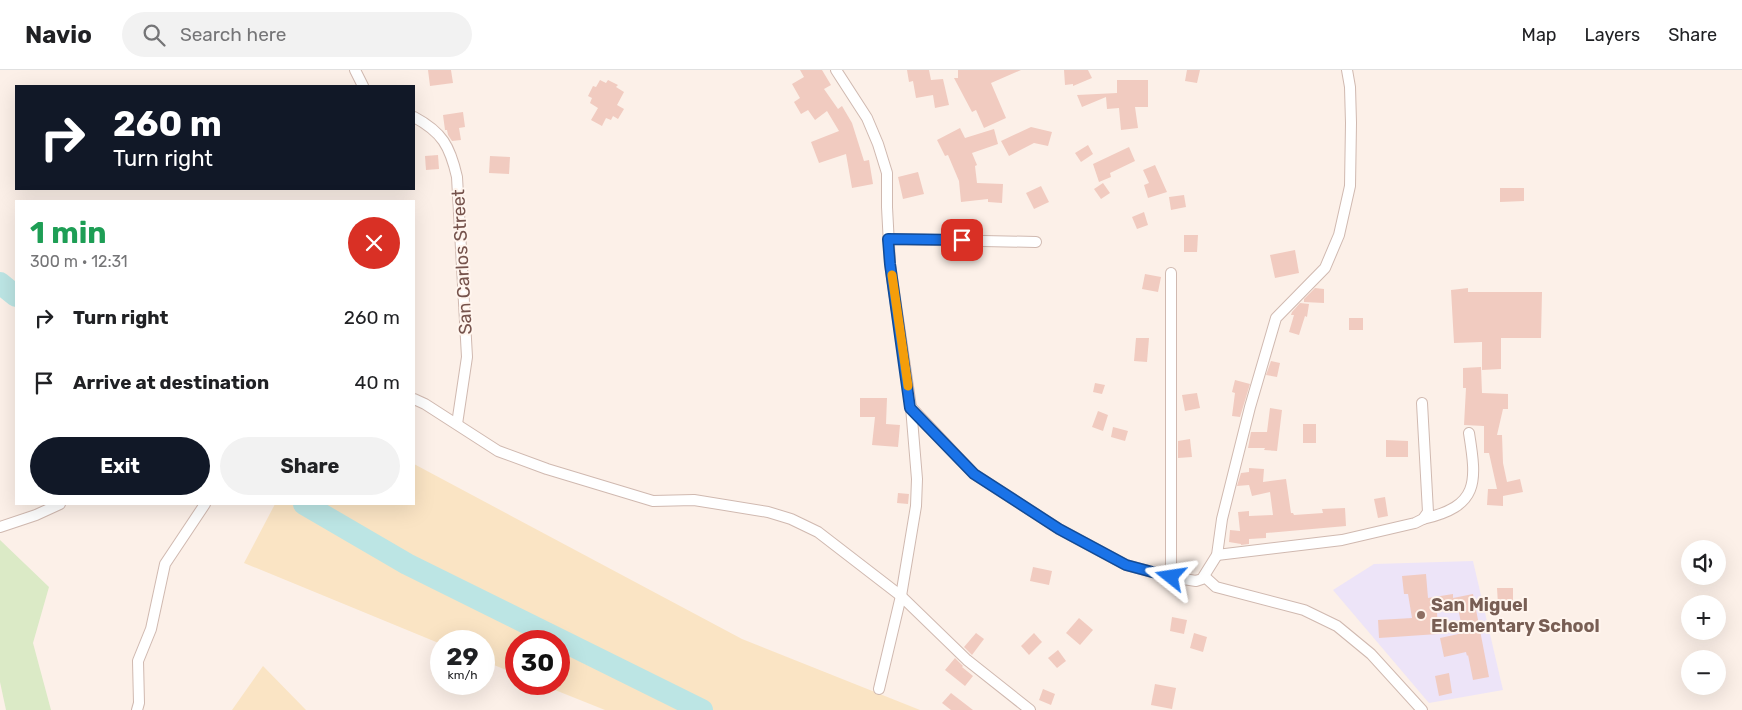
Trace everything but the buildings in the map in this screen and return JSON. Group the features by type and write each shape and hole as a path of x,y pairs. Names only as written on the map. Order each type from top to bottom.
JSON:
{"street":[{"path":"355,70 363,85"},
{"path":"836,70 867,118 887,173 890,264 910,408 917,479 916,506 901,596 879,688"},
{"path":"910,408 974,474 1059,529 1126,565 1171,577 1196,581 1205,577 1217,555 1222,519 1245,425 1276,318 1325,268 1339,235 1350,186 1351,123 1350,87 1347,70"},
{"name":"San Carlos Street","path":"415,118 429,125 443,138 453,156 457,176 467,358 457,424"},
{"path":"888,239 1036,242"},
{"path":"1171,273 1171,577"},
{"path":"415,399 426,404 498,451 547,469 653,501 694,500 768,512 791,519 818,532 901,596 967,660 1030,710"},
{"path":"1422,403 1428,512 1423,519"},
{"path":"1217,555 1342,540 1415,523 1444,514 1461,504 1468,495 1474,479 1470,433"},
{"path":"0,527 36,515 58,505"},
{"path":"137,710 139,703 138,661 151,629 166,564 204,505"},
{"path":"1205,577 1216,588 1304,610 1337,626 1371,654 1422,710"}],"shaded area":[{"name":"San Miguel Elementary School","path":"1473,561 1503,690 1429,703 1333,590 1374,564"}],"green space":[{"path":"0,540 49,587 33,643 51,710 6,710 0,682"}],"sand":[{"path":"415,465 742,639 920,710 605,710 568,695 570,695 570,630 505,630 505,670 495,665 495,630 430,630 430,639 244,563 274,505 415,505"},
{"path":"263,666 306,710 232,710"}],"waterway":[{"path":"0,283 15,295"},
{"path":"306,505 407,564 702,710"}],"slow traffic":[{"path":"892,275 908,386"}],"place":[{"name":"San Miguel Elementary School","path":"1421,615"}],"route":[{"path":"962,240 888,239 910,408 974,474 1059,529 1126,565 1171,577"}]}
